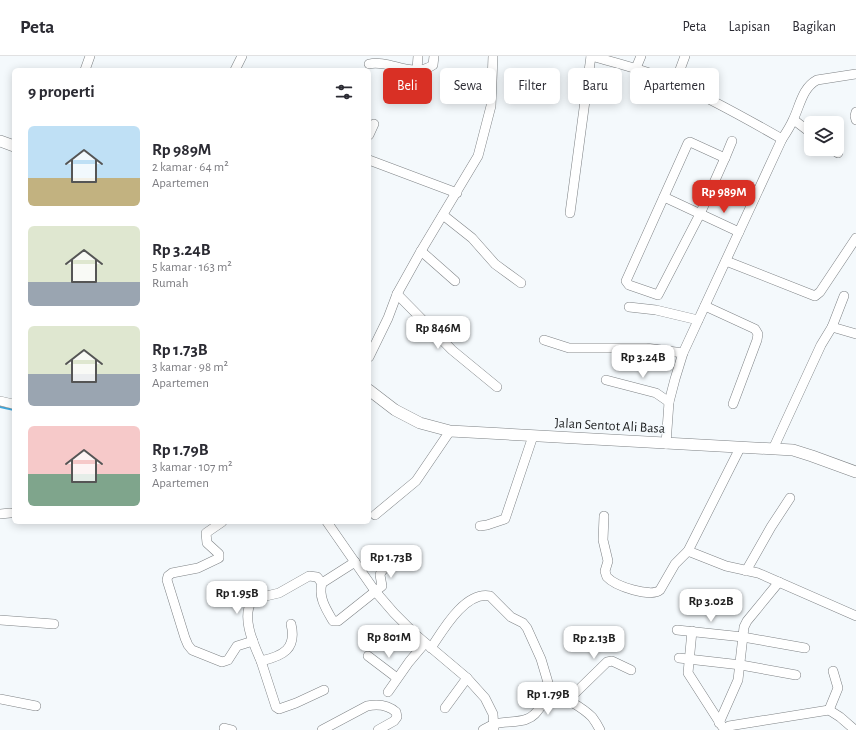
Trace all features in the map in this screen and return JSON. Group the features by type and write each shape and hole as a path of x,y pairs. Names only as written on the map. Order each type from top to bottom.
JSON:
{"main road":[{"path":"0,141 12,145"},
{"name":"Jalan Sentot Ali Basa","path":"371,392 395,410 420,423 450,431 793,450 856,472"}],"street":[{"path":"86,68 90,56"},
{"path":"236,68 242,56"},
{"path":"418,56 418,68"},
{"path":"429,68 433,66 434,56"},
{"path":"371,353 388,318 397,294 478,156 491,106 493,56"},
{"path":"570,213 591,56 636,68 641,56"},
{"path":"681,68 685,56"},
{"path":"369,64 380,62 398,68"},
{"path":"666,444 670,402 675,378 683,353 782,139 794,120 806,88 812,82 822,78 856,74"},
{"path":"719,104 782,139"},
{"path":"856,112 856,120"},
{"path":"794,120 804,128"},
{"path":"371,131 374,124"},
{"path":"725,158 693,142 688,143 626,281 629,285 658,295 660,294 700,214 725,158 732,140"},
{"path":"371,161 457,193"},
{"path":"664,197 740,232"},
{"path":"443,215 472,238 495,264 521,283"},
{"path":"726,261 815,296 820,292 856,238"},
{"path":"421,251 455,281"},
{"path":"397,294 452,350 497,387"},
{"path":"773,449 818,351 832,327 844,296"},
{"path":"705,306 755,329 758,334 733,404"},
{"path":"629,307 656,310 698,320"},
{"path":"832,327 856,334"},
{"path":"544,340 569,348 646,348 683,353"},
{"path":"606,380 656,393 670,402"},
{"path":"0,401 12,404"},
{"path":"375,515 416,481 450,431"},
{"path":"480,526 504,519 533,436"},
{"path":"604,516 603,540 608,561 605,571 608,578 623,586 638,591 649,593 657,592 660,590 675,564 688,551 740,448"},
{"path":"746,571 771,527 790,498"},
{"path":"0,514 10,513"},
{"path":"219,524 206,533 207,543 219,554 219,558 198,568 172,573 168,576 167,580 185,638 192,650 222,662 228,660 237,646 252,641"},
{"path":"328,524 375,591 394,613 428,645 467,678 485,698 493,714 494,727"},
{"path":"688,551 726,566 758,573 856,616"},
{"path":"355,562 322,584 320,592 322,602 333,620 336,621 382,586 380,572 399,553"},
{"path":"322,584 317,577 309,576 279,593 253,599 248,615 252,641 261,661 276,706 279,709 324,690"},
{"path":"722,727 731,694 737,685 746,621 779,582"},
{"path":"388,692 397,678 450,622 466,602 479,596 490,596 511,616 523,623 527,628 541,659 552,696"},
{"path":"0,620 54,624"},
{"path":"261,661 277,656 288,648 294,637 291,624"},
{"path":"677,630 743,637 805,648"},
{"path":"692,632 684,658 688,673 722,727"},
{"path":"368,656 397,678"},
{"path":"684,658 741,665 796,676"},
{"path":"568,700 607,662 612,661 631,670"},
{"path":"829,710 838,688 833,671"},
{"path":"445,708 467,678"},
{"path":"483,730 528,719 538,712 545,702 552,696 555,696 568,700 592,717 600,730"},
{"path":"0,699 36,706"},
{"path":"322,730 366,706 375,704 386,706 396,712 397,717 394,721 383,729"},
{"path":"722,727 829,710 840,716 855,730"}],"waterway":[{"path":"0,407 12,410"}]}
